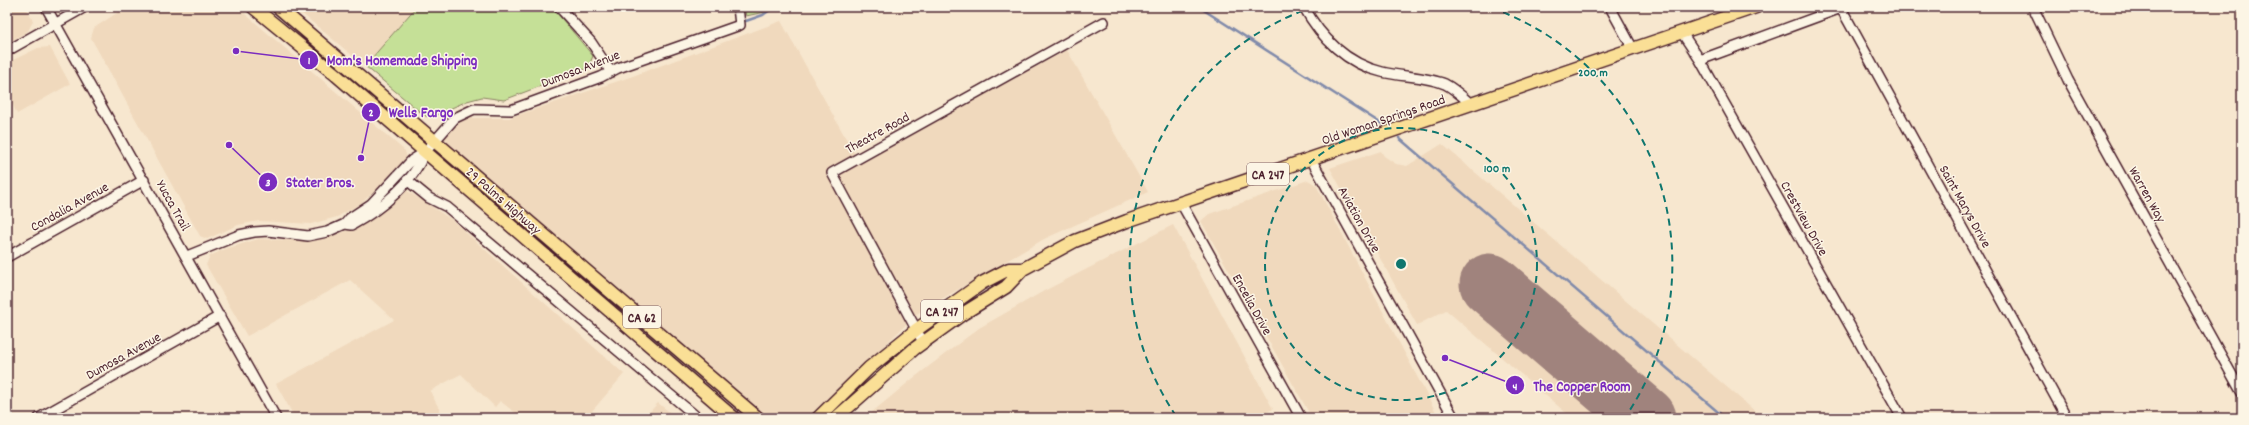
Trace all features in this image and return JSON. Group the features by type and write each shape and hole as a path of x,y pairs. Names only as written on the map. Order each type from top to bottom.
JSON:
{"main road":[{"name":"29 Palms Highway","path":"253,7 425,152 734,418"},
{"name":"29 Palms Highway","path":"278,7 758,418"},
{"name":"Old Woman Springs Road","path":"836,418 923,342 1006,287 1023,269 1075,242 1127,221 1472,105 1756,7"},
{"name":"Old Woman Springs Road","path":"818,418 869,368 916,330 982,283 1009,269 1023,269"}],"street":[{"name":"Yucca Trail","path":"46,7 187,256 276,418"},
{"path":"7,51 85,7"},
{"path":"559,7 591,42 611,72"},
{"name":"Dumosa Avenue","path":"345,224 352,225 365,218 392,196 419,167 425,152 455,118 474,109 511,110 740,25 738,7"},
{"path":"1304,7 1321,33 1342,53 1357,63 1381,72 1446,84 1472,105"},
{"path":"1610,7 1633,49"},
{"name":"Warren Way","path":"2033,7 2068,80 2242,393"},
{"name":"Saint Marys Drive","path":"1700,60 1841,8 2067,418"},
{"name":"Theatre Road","path":"923,342 832,173 1104,22"},
{"name":"Crestview Drive","path":"1682,32 1700,60 1902,418"},
{"name":"Dumosa Avenue","path":"187,256 239,235 268,231 308,236 327,232 345,224 350,218 372,204 412,160 425,152"},
{"name":"Aviation Drive","path":"1311,159 1454,418"},
{"name":"Condalia Avenue","path":"7,257 144,180"},
{"path":"407,180 429,198 447,207 698,418"},
{"name":"Encelia Drive","path":"1181,203 1300,418"},
{"name":"Dumosa Avenue","path":"39,418 220,316"}],"shaded area":[{"path":"7,7 26,7 33,21 28,31 7,43"},
{"path":"126,7 237,7 405,151 407,158 396,173 361,203 337,217 311,224 259,221 238,225 207,239 200,236 91,38 94,28"},
{"path":"294,7 416,7 365,66"},
{"path":"781,21 859,162 1067,50 1148,192 1044,239 918,313 809,418 766,418 441,142 455,124 468,118 509,118 630,77"},
{"path":"50,47 70,84 17,114 7,92 7,63 38,48"},
{"path":"1442,144 1763,418 1572,418 1446,310 1417,325 1330,168 1381,151 1384,156 1396,164 1407,166"},
{"path":"1308,180 1316,185 1439,418 1312,418 1201,221 1209,214"},
{"path":"406,190 452,220 624,374 586,418 522,418 500,401 495,407 461,374 430,391 444,418 295,418 276,384 394,320 350,280 247,336 206,265 210,256 225,249 258,239 313,241 335,235 354,228"},
{"path":"1173,225 1273,409 1256,418 865,418 911,380 979,328 1044,291"},
{"path":"658,403 677,418 644,418"}],"green space":[{"path":"416,7 552,7 593,56 588,68 504,100 482,97 467,101 432,117 425,116 365,66"},
{"path":"744,7 770,7 765,12 746,16"}],"waterway":[{"path":"746,21 763,15 774,7"},
{"path":"1199,7 1385,126"},
{"path":"1399,138 1725,418"}],"runway":[{"path":"1490,284 1646,418"}],"place":[{"name":"Mom's Homemade Shipping","path":"236,51"},
{"name":"Stater Bros.","path":"229,145"},
{"name":"Wells Fargo","path":"361,158"},
{"name":"The Copper Room","path":"1445,358"}]}
